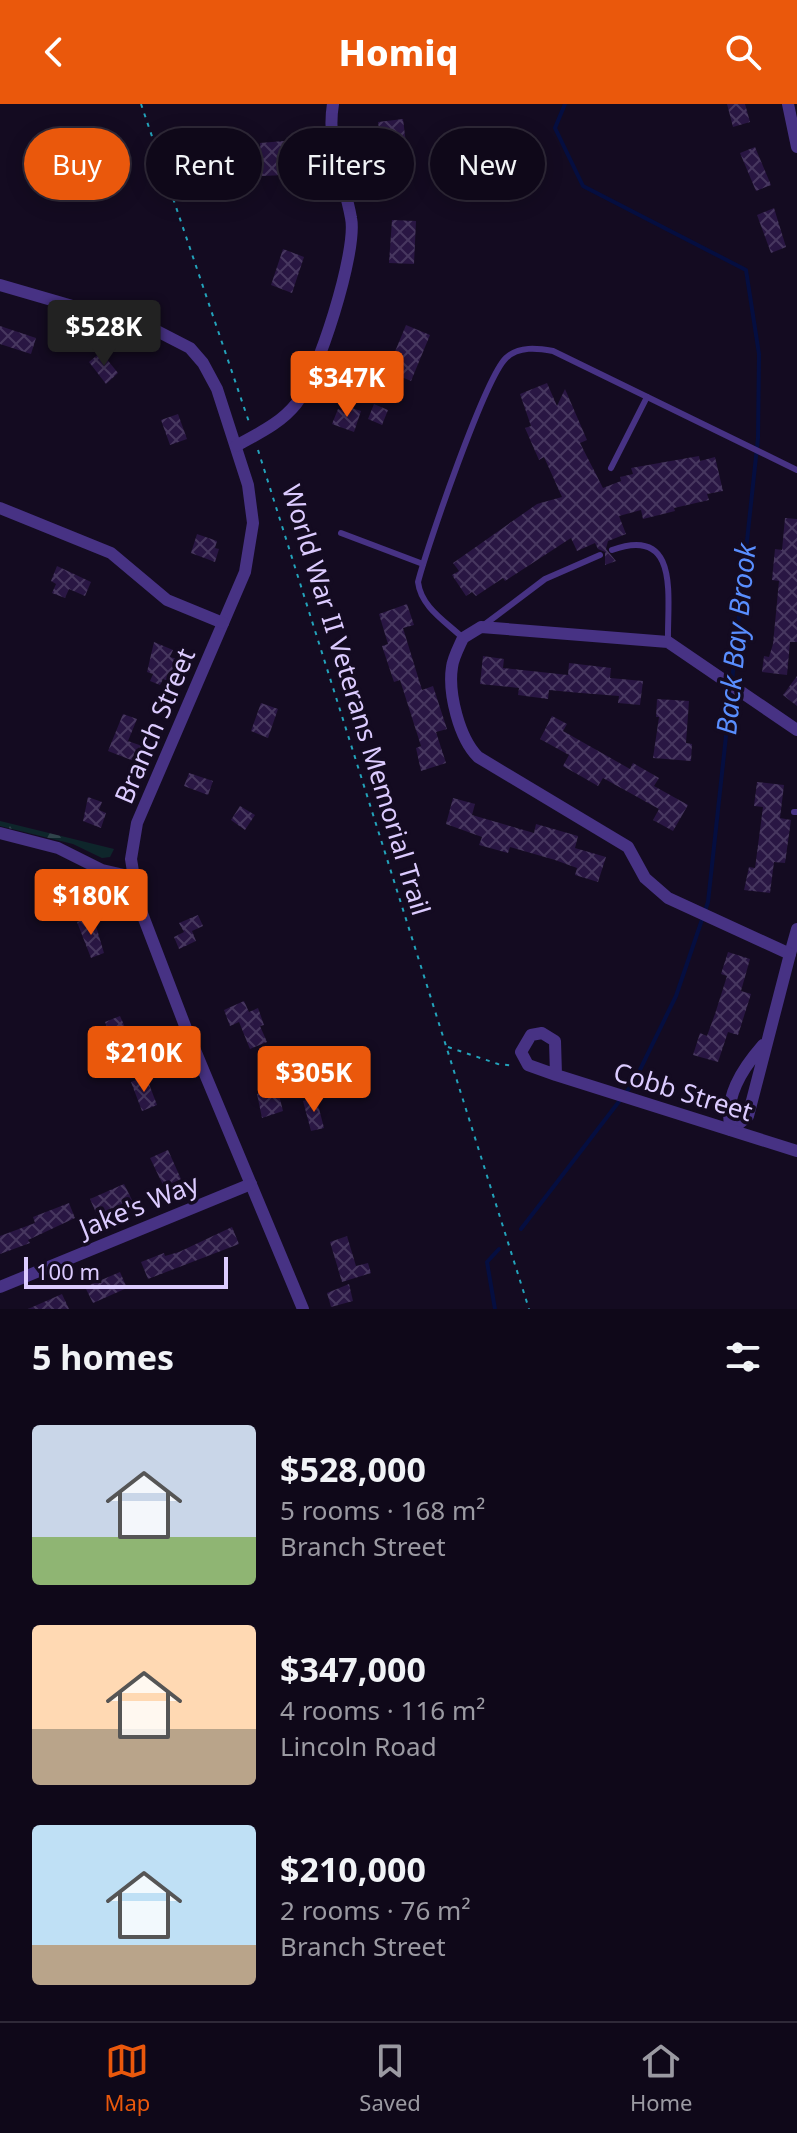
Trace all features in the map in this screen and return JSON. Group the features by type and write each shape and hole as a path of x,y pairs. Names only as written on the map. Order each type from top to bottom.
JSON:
{"street":[{"path":"236,446 284,417 307,388 349,258 352,220 332,150 333,104"},
{"path":"788,104 797,147"},
{"name":"Branch Street","path":"0,285 155,330 184,344 199,357 211,376 236,446 252,503 252,541 245,572 137,823 132,847 133,877 138,903 187,1031 303,1309"},
{"path":"0,508 111,553 167,600 223,623"},
{"path":"790,954 697,912 654,887 628,847 471,750 451,687 452,665 463,638 481,627 668,642 797,730"},
{"path":"0,833 58,848 102,870 133,877"},
{"path":"763,1045 744,1068 726,1111 731,1130 748,1116 761,1073 763,1045 797,929"},
{"path":"532,1067 522,1056 523,1044 531,1035 546,1034 558,1048 556,1075"},
{"name":"Cobb Street","path":"532,1067 797,1151"},
{"name":"Jake's Way","path":"0,1287 251,1184"}],"lane":[{"path":"463,638 420,594 423,564 486,393 499,366 509,355 522,350 553,351 797,470"},
{"path":"611,468 647,397"},
{"path":"341,533 423,564"},
{"path":"612,550 635,544 646,545 662,557 668,571 668,642"},
{"path":"481,627 545,579 600,555"}],"path":[{"name":"World War II Veterans Memorial Trail","path":"141,104 254,436 529,1309"},
{"path":"446,1047 498,1064 532,1067"}],"green space":[{"path":"0,821 114,849 110,857 102,858 73,844 0,826"}],"building":[{"path":"727,104 745,104 750,122 733,127"},
{"path":"403,119 404,128 379,128 378,122"},
{"path":"278,142 278,175 262,176 262,143"},
{"path":"755,147 771,185 756,191 740,153"},
{"path":"774,208 786,247 771,253 757,215"},
{"path":"392,220 416,221 414,264 389,263"},
{"path":"283,249 304,257 292,293 271,285"},
{"path":"406,325 430,335 411,381 387,371"},
{"path":"0,326 36,338 31,354 0,344"},
{"path":"101,352 118,373 106,384 89,362"},
{"path":"547,383 557,406 565,389 587,440 580,443 603,488 621,481 620,477 633,474 631,468 699,456 700,461 715,457 723,491 707,494 709,500 643,519 641,510 619,516 626,534 608,541 606,549 616,561 605,565 605,552 598,549 595,543 577,551 571,538 505,581 503,578 476,596 472,592 466,596 452,575 459,571 453,563 537,504 562,497 544,457 539,460 525,428 531,426 520,394"},
{"path":"374,404 388,410 382,425 368,419"},
{"path":"349,407 361,411 354,432 332,424 338,409 347,412"},
{"path":"178,414 187,439 170,445 161,420"},
{"path":"785,518 797,519 797,642 790,642 787,675 762,672 764,656 769,657 773,644 779,581 772,580 775,549 782,550"},
{"path":"197,534 217,541 215,548 219,549 215,562 191,553"},
{"path":"57,566 91,582 85,596 69,589 65,598 52,593 56,584 51,581"},
{"path":"407,604 414,625 403,628 422,690 433,686 447,729 436,732 446,763 421,771 416,748 421,746 400,680 394,682 382,646 388,644 379,614"},
{"path":"154,642 173,650 170,657 177,659 168,681 163,679 160,685 150,681 153,674 147,672"},
{"path":"483,656 504,659 503,668 568,675 569,663 611,668 610,678 643,681 640,705 618,703 619,696 549,690 548,699 518,695 519,688 480,684"},
{"path":"797,676 797,706 783,695"},
{"path":"657,699 689,701 686,743 692,744 691,761 653,758 659,717 656,717"},
{"path":"261,703 278,709 268,738 251,731"},
{"path":"123,714 137,719 128,741 145,747 139,763 108,751"},
{"path":"552,716 567,724 563,731 630,769 633,763 659,778 654,786 688,805 673,831 653,820 659,809 603,778 598,786 563,766 569,755 540,739"},
{"path":"189,773 213,781 208,795 184,786"},
{"path":"757,782 784,785 780,818 791,820 785,863 774,862 770,893 744,890 749,867 755,868 763,807 754,806"},
{"path":"88,797 102,802 99,810 106,813 101,828 83,821"},
{"path":"453,798 475,804 472,815 534,833 536,824 578,836 575,848 606,857 598,882 575,875 577,868 555,860 510,847 508,853 479,845 482,837 446,824"},
{"path":"240,806 255,815 245,830 231,820"},
{"path":"198,915 203,926 192,931 196,941 179,949 174,937 184,932 179,923"},
{"path":"93,916 104,953 91,958 77,922"},
{"path":"728,952 750,959 741,991 751,994 738,1035 728,1032 718,1062 693,1055 700,1033 707,1036 715,1014 727,976 721,974"},
{"path":"244,1001 249,1012 258,1008 264,1025 260,1026 267,1042 250,1049 239,1022 230,1026 224,1010"},
{"path":"120,1016 132,1043 116,1049 105,1022"},
{"path":"274,1075 283,1111 262,1118 257,1094 267,1091 263,1079"},
{"path":"146,1076 157,1105 142,1111 131,1082"},
{"path":"316,1097 324,1128 311,1131 303,1101"},
{"path":"168,1150 181,1179 164,1187 150,1158"},
{"path":"124,1184 132,1200 97,1215 90,1199"},
{"path":"69,1203 75,1218 28,1240 30,1243 0,1254 0,1236 35,1223 33,1217"},
{"path":"232,1227 239,1244 148,1279 141,1262 164,1253 165,1256 179,1252"},
{"path":"347,1236 356,1266 368,1263 371,1273 342,1282 330,1242"},
{"path":"120,1272 127,1288 93,1303 85,1287"},
{"path":"349,1284 353,1301 331,1307 327,1293"},
{"path":"62,1294 69,1309 28,1309"}],"waterway":[{"name":"Back Bay Brook","path":"565,104 555,128 583,186 746,270 759,354 758,438 732,681"},
{"name":"Back Bay Brook","path":"521,1229 634,1082 676,996 708,902 731,690"},
{"name":"Back Bay Brook","path":"495,1309 487,1262 499,1249"}]}
